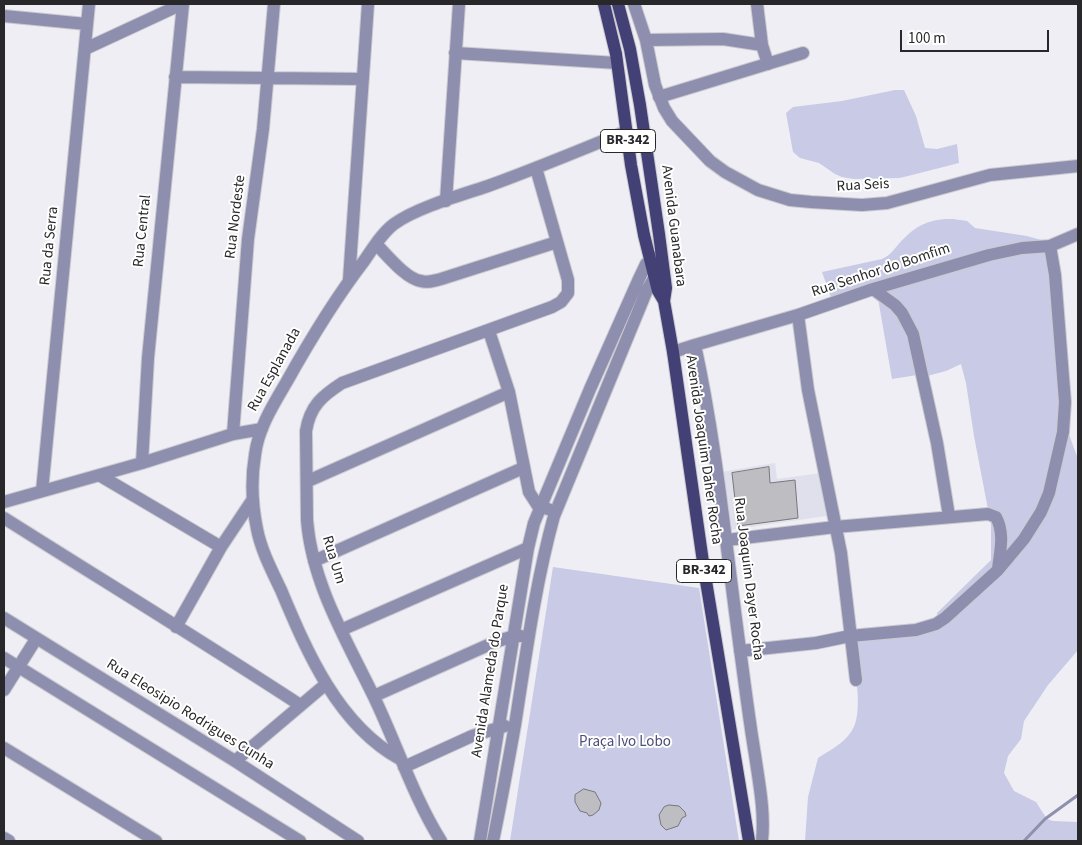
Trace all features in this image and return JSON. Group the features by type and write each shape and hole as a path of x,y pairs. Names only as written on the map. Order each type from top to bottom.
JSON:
{"main road":[{"name":"Avenida Guanabara","path":"604,4 617,63 638,204 650,261 659,276"},
{"name":"Avenida Guanabara","path":"618,4 634,68 661,254 658,291 664,301"},
{"name":"Avenida Joaquim Daher Rocha","path":"664,301 704,569 749,841"}],"street":[{"name":"Rua da Serra","path":"42,491 89,4"},
{"path":"85,49 183,4"},
{"name":"Rua Central","path":"142,463 148,358 183,4"},
{"name":"Rua Nordeste","path":"233,434 248,239 263,129 274,4"},
{"path":"349,280 368,4"},
{"path":"446,201 459,4"},
{"name":"Rua Seis","path":"634,4 646,40 659,97 672,121 710,161 725,172 758,190 790,200 832,204 887,203 990,175 1078,166"},
{"path":"757,4 762,45 768,64"},
{"path":"4,19 86,24"},
{"path":"646,40 723,39 762,45"},
{"path":"455,53 617,63"},
{"path":"659,97 803,53"},
{"path":"176,77 363,79"},
{"name":"Rua Esplanada","path":"402,763 375,742 338,701 326,684 291,614 270,565 257,531 253,499 254,456 262,429 319,324 376,244 400,220 627,131"},
{"path":"376,244 408,274 416,280 423,282 440,279 557,242 536,168"},
{"name":"Rua Senhor do Bomfim","path":"695,346 798,315 873,289 998,252 1050,246 1078,234"},
{"name":"Rua Um","path":"441,841 402,763 374,696 341,630 314,561 308,535 306,431 308,419 312,409 329,391 342,382 489,331 552,307 565,298 568,293 568,280 557,242"},
{"path":"740,651 850,636 916,630 936,624 998,570 1028,533 1041,512 1051,485 1063,432 1065,402 1063,371 1055,275 1050,246"},
{"name":"Avenida Alameda do Parque","path":"480,841 528,548 534,523 643,269 650,261 661,254"},
{"name":"Avenida Alameda do Parque","path":"493,841 528,636 547,541 556,511 647,290 659,276"},
{"path":"873,289 895,305 902,313 913,334 937,443 949,516"},
{"path":"798,315 808,390 842,560 856,680"},
{"path":"489,331 509,392 523,468 532,500 540,507 556,511"},
{"path":"673,352 695,346"},
{"name":"Rua Joaquim Dayer Rocha","path":"695,346 717,462 740,651 761,798 762,841"},
{"path":"308,481 509,392"},
{"path":"4,502 142,463 233,434 262,429"},
{"path":"314,561 523,468"},
{"path":"99,474 221,547"},
{"path":"176,627 221,547 253,499"},
{"path":"726,540 949,516 993,514 1001,530 998,570"},
{"path":"4,518 300,704"},
{"path":"341,630 528,548"},
{"name":"Rua Eleosipio Rodrigues Cunha","path":"4,618 235,761 358,841"},
{"path":"374,696 495,642 514,636 528,636"},
{"path":"4,690 36,639"},
{"path":"4,658 300,841"},
{"path":"235,761 300,704 326,684"},
{"path":"402,763 499,727 514,725"},
{"path":"375,742 390,732"},
{"path":"4,748 156,841"},
{"path":"4,838 9,841"}],"shaded area":[{"path":"775,463 777,479 821,473 826,516 730,530 721,472"}],"green space":[{"path":"895,90 904,90 916,116 925,148 937,149 957,144 959,163 900,178 854,179 835,174 819,163 800,158 793,152 786,113 793,107 842,101"},
{"path":"953,219 967,221 975,228 1041,240 1055,254 1067,429 1078,459 1078,650 1048,685 1024,721 1021,739 1008,756 1004,773 1014,791 1036,802 1047,819 1078,822 1078,841 805,841 808,797 818,758 844,740 855,724 858,702 851,645 858,640 937,622 937,613 991,560 991,525 961,364 946,371 927,376 917,375 892,379 876,287 832,300 822,272 882,259 891,253 903,239 922,225 936,220"},
{"name":"Praça Ivo Lobo","path":"553,567 699,588 739,841 510,841"}],"building":[{"path":"769,467 770,483 795,480 798,518 738,526 732,473"},
{"path":"584,789 595,792 601,803 599,810 593,815 589,816 587,813 580,811 575,802 575,795"},
{"path":"669,805 679,806 686,816 682,818 678,826 666,830 661,825 659,815 664,807"}],"waterway":[{"path":"1024,841 1045,819 1078,795"}]}
